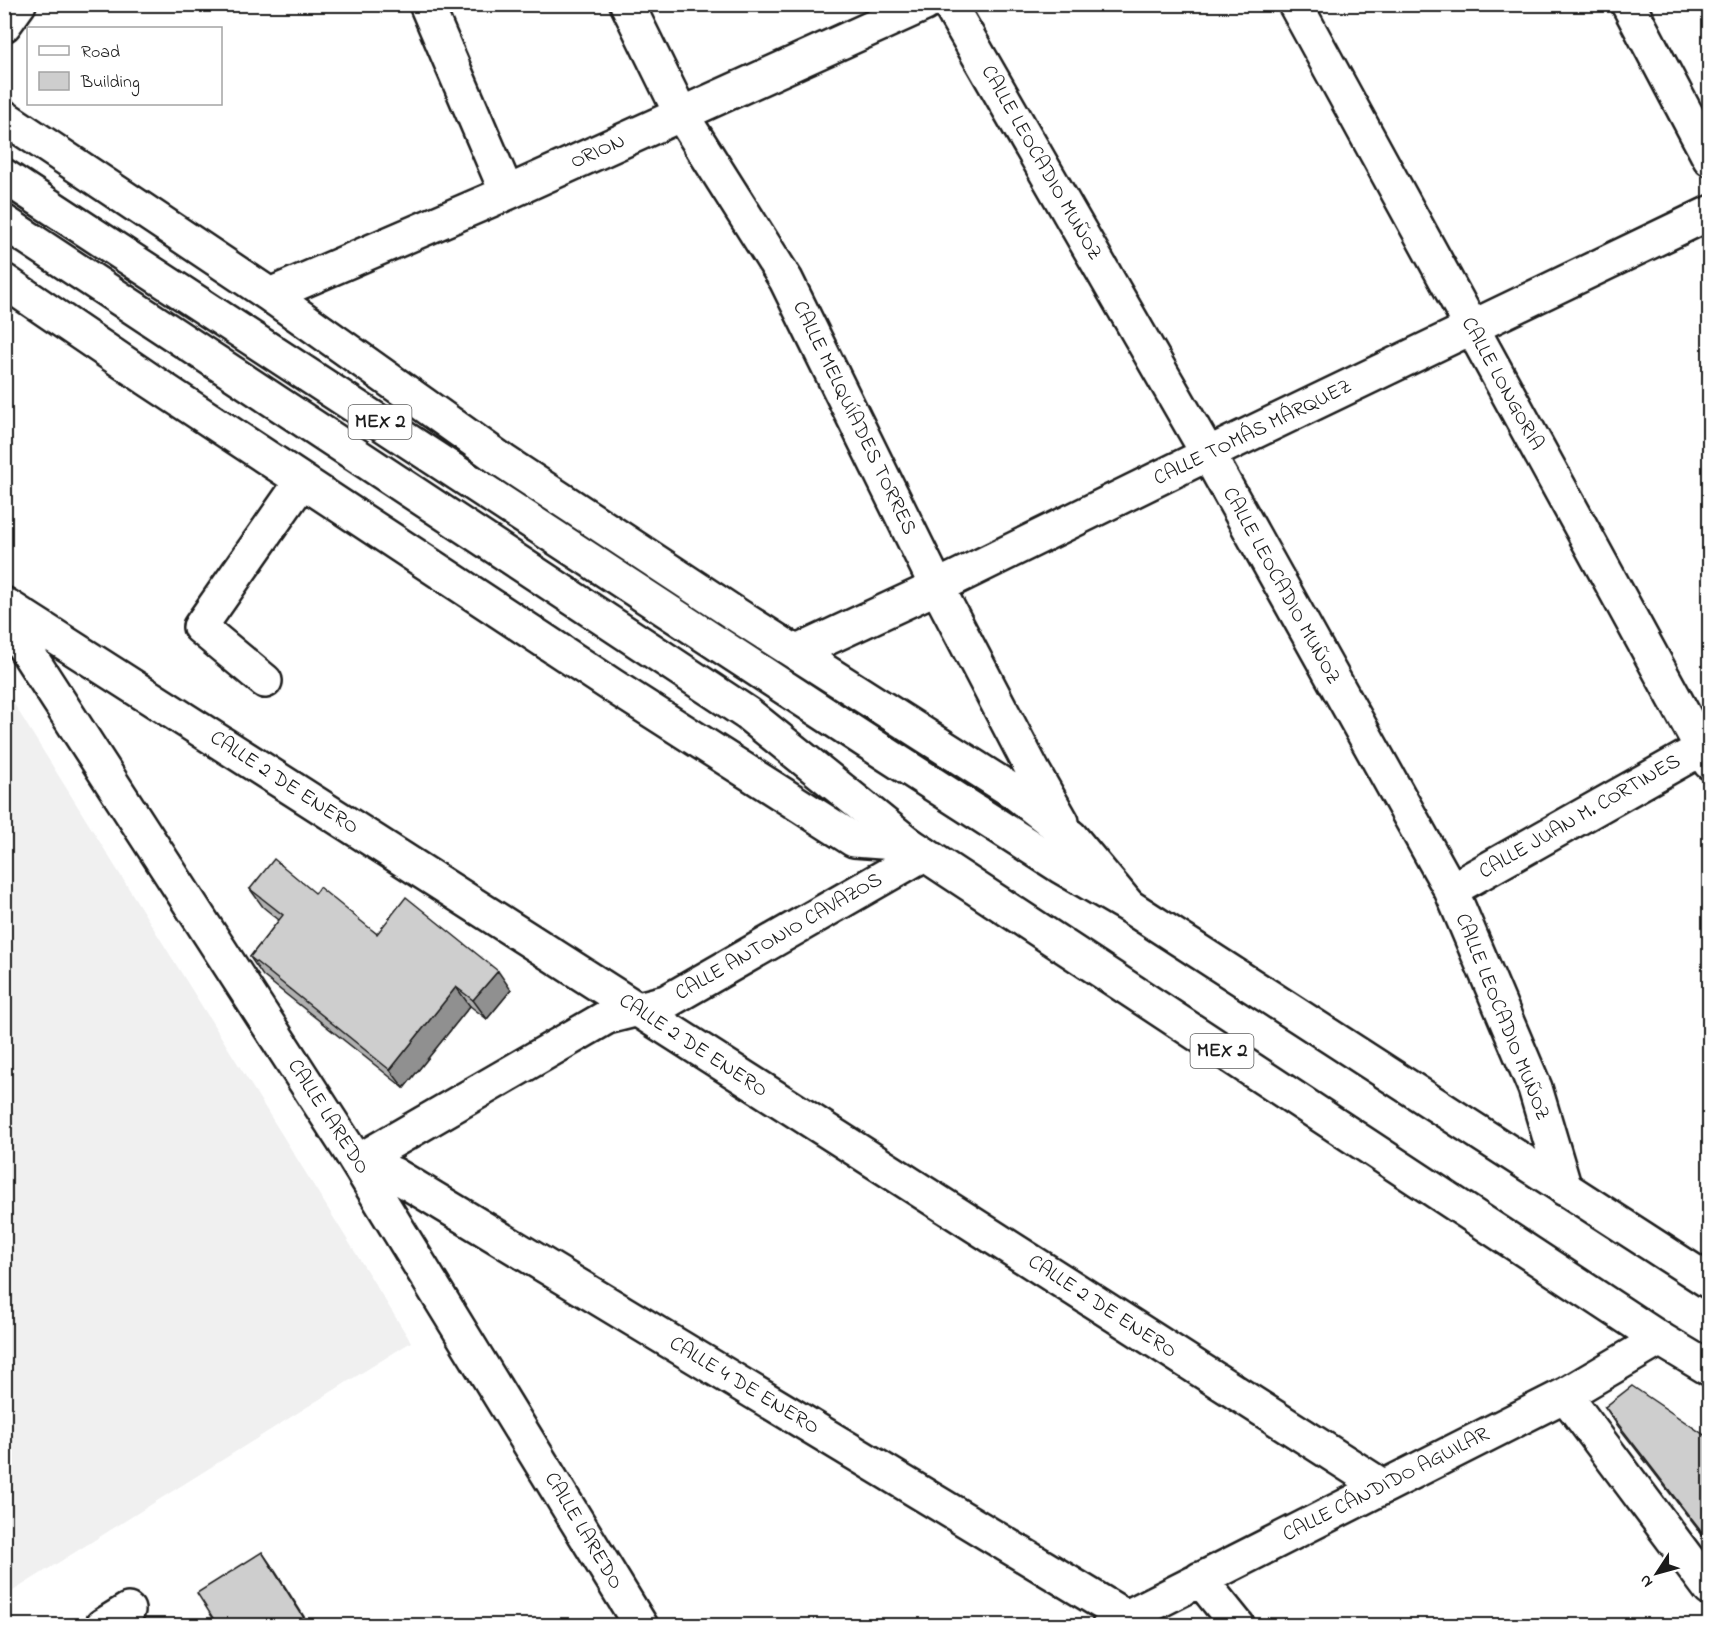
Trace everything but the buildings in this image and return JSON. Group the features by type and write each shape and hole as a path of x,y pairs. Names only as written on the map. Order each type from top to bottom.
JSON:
{"main road":[{"path":"4,25 19,4"},
{"path":"426,4 507,193"},
{"name":"CALLE MELQUÍADES TORRES","path":"627,4 681,114 786,280 938,587 1033,771 1071,837"},
{"name":"ORION","path":"270,295 507,193 925,4"},
{"name":"CALLE LEOCADIO MUÑOZ","path":"949,4 1208,454 1451,890 1535,1088 1565,1189"},
{"name":"CALLE LONGORIA","path":"1295,4 1707,752"},
{"path":"1628,4 1710,159"},
{"path":"9,121 270,295 503,461 1014,792 1071,837 1127,905"},
{"name":"MEX 2","path":"4,176 1050,860 1127,905 1710,1282"},
{"name":"CALLE TOMÁS MÁRQUEZ","path":"796,652 938,587 1208,454 1710,213"},
{"name":"MEX 2","path":"4,222 748,714 916,849 1660,1339 1710,1369"},
{"path":"4,281 302,481 854,840 916,849"},
{"path":"265,681 200,627 302,481"},
{"name":"CALLE 2 DE ENERO","path":"4,604 1382,1486"},
{"name":"CALLE LAREDO","path":"4,616 355,1155 641,1626"},
{"name":"CALLE JUAN M. CORTINES","path":"1451,890 1707,752"},
{"name":"CALLE ANTONIO CAVAZOS","path":"355,1155 607,1017 666,1002 916,849"},
{"name":"CALLE 4 DE ENERO","path":"355,1155 395,1175 1118,1621"},
{"name":"CALLE CÁNDIDO AGUILAR","path":"1118,1621 1565,1395 1660,1339"},
{"path":"1565,1395 1710,1589"},
{"path":"1200,1579 1238,1626"}],"shaded area":[{"path":"4,688 411,1342 5,1596 4,1596"}]}
